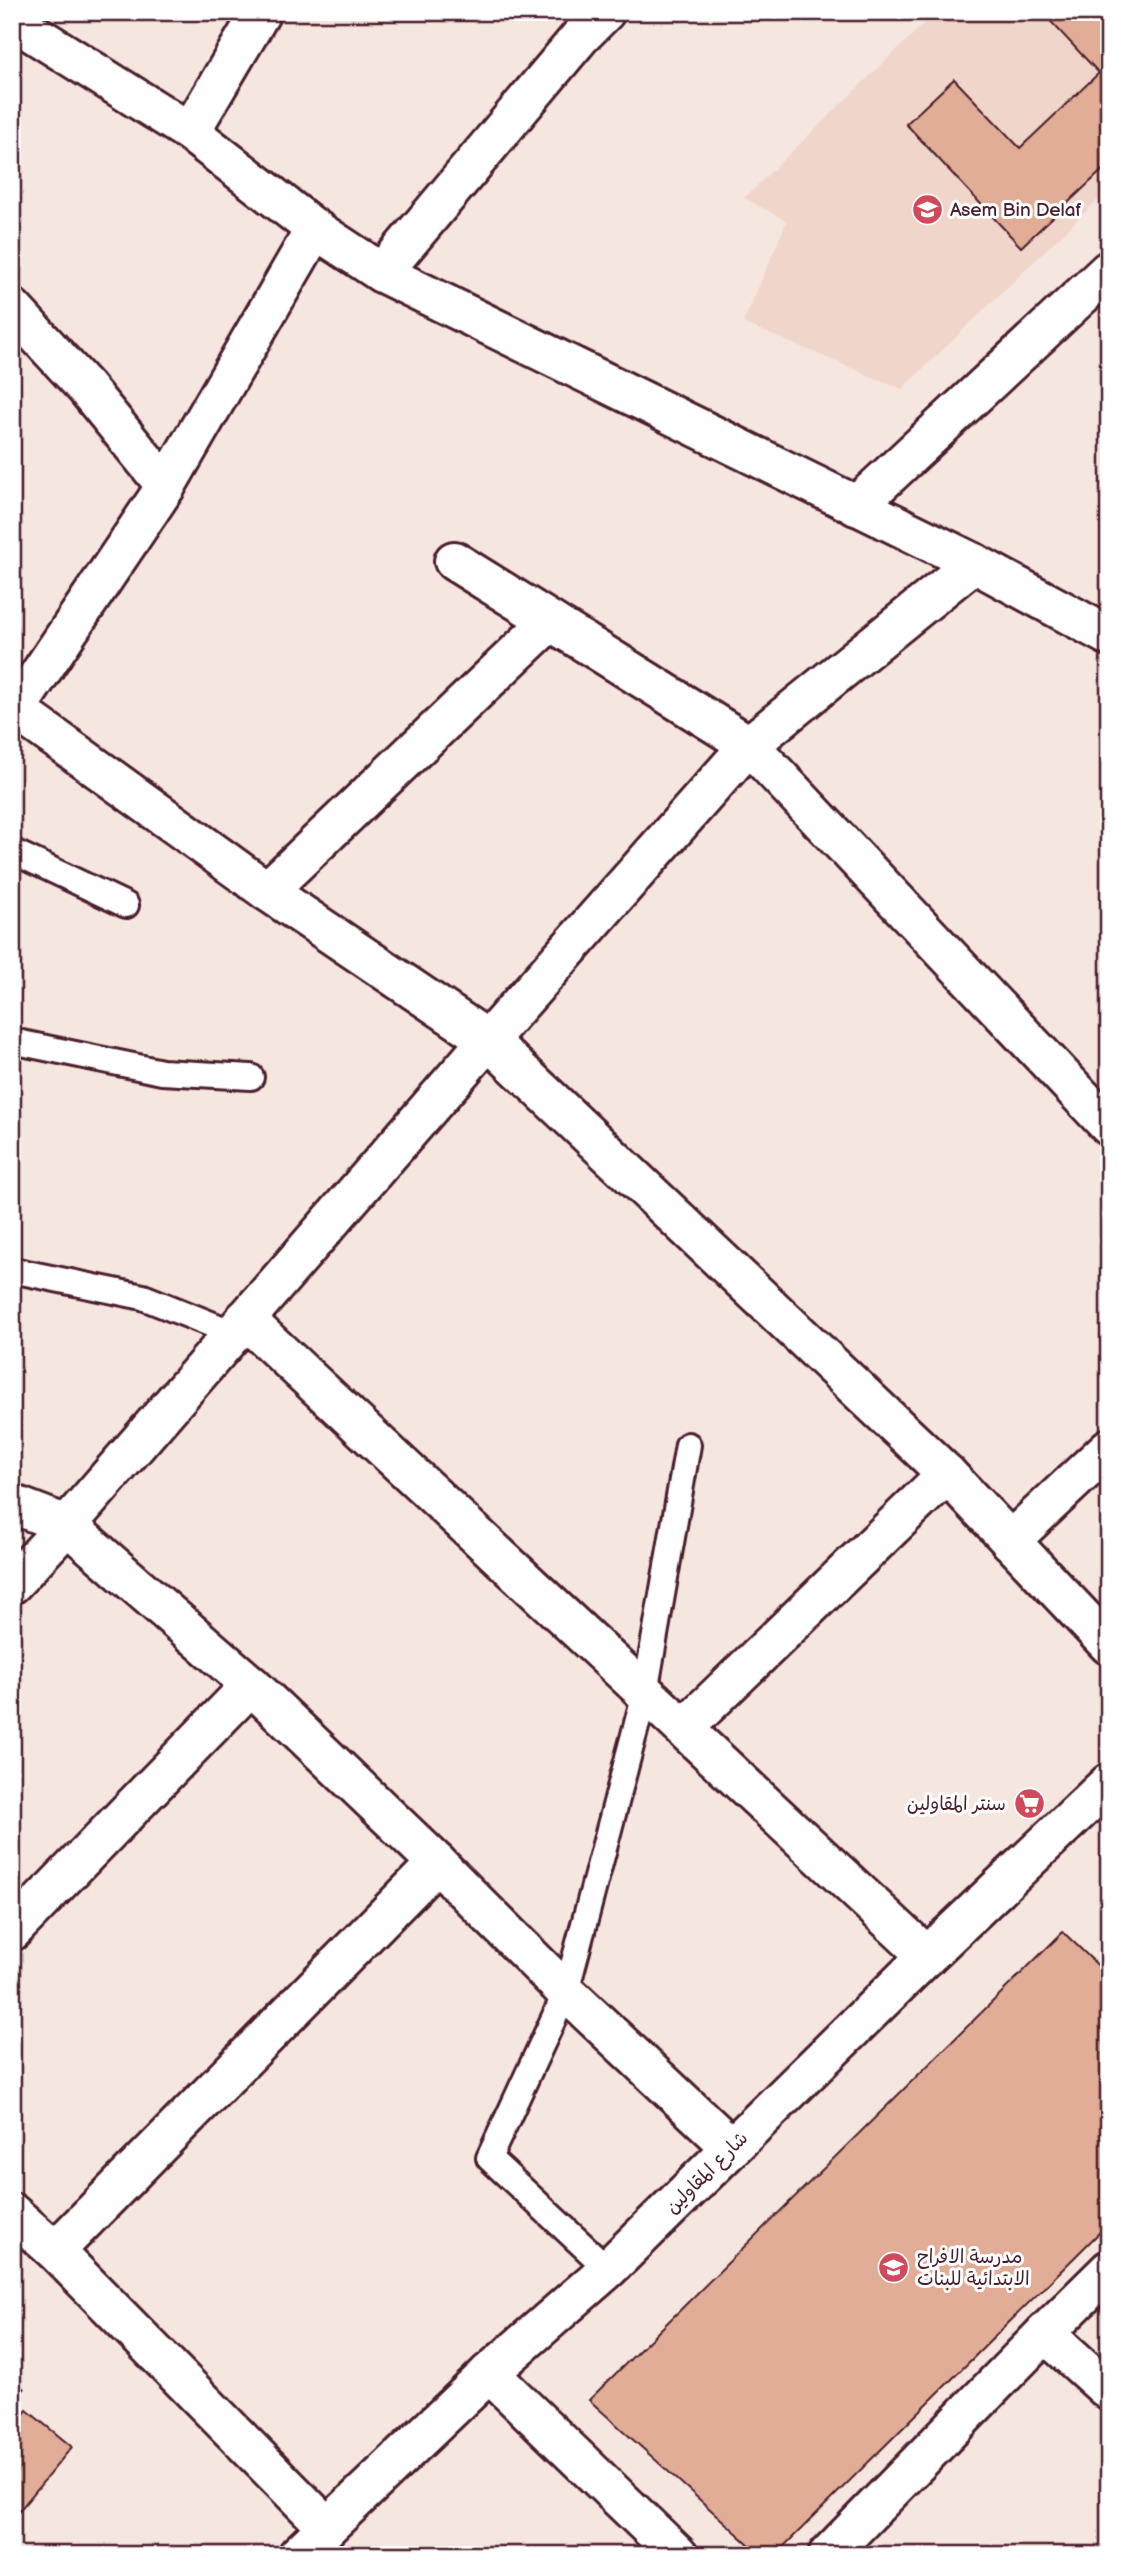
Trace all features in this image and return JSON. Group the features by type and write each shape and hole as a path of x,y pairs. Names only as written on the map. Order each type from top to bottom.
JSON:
{"street":[{"path":"190,132 261,12"},
{"path":"382,273 571,47 605,12"},
{"path":"12,20 190,132 315,229 382,273 974,563 1109,635"},
{"path":"315,229 166,486 13,710 267,891 488,1040 947,1474 1109,1644"},
{"path":"856,506 1109,270"},
{"path":"12,308 86,388 166,486"},
{"path":"454,561 749,745 1109,1126"},
{"path":"12,1584 67,1525 488,1040 749,745 974,563"},
{"path":"267,891 550,621"},
{"path":"239,1326 684,1728 927,1956"},
{"path":"1010,1541 1109,1448"},
{"path":"684,1728 947,1474"},
{"path":"12,1504 67,1525 251,1685 437,1863 566,1992 731,2147"},
{"path":"12,1931 251,1685"},
{"name":"شارع المقاولين","path":"298,2555 489,2373 608,2269 927,1956 1109,1783"},
{"path":"55,2251 437,1863"},
{"path":"12,2213 55,2251 327,2527"},
{"path":"828,2555 1109,2270"},
{"path":"1045,2333 1109,2391"},
{"path":"489,2373 678,2555"}],"lane":[{"path":"12,850 126,905"},
{"path":"12,1041 162,1072 251,1077"},
{"path":"12,1270 143,1297 239,1326"},
{"path":"608,2269 489,2158 566,1992 645,1693 688,1445"}],"shaded area":[{"name":"Asem Bin Delaf","path":"936,12 1109,12 1109,189 902,389 743,323 787,221 744,198"}],"building":[{"path":"1042,12 1109,12 1109,164 1021,247 906,124 954,79 1020,148 1099,73"},
{"name":"مدرسة اﻻفراح اﻻبتدائية للبنات","path":"1063,1932 1109,1976 1109,2223 775,2555 761,2555 589,2400"},
{"path":"12,2379 24,2389 12,2403"},
{"path":"27,2410 72,2447 15,2516 12,2514 12,2428"}],"place":[{"name":"Asem Bin Delaf","path":"927,209"},
{"name":"سنتر المقاولين","path":"1029,1803"},
{"name":"مدرسة اﻻفراح اﻻبتدائية للبنات","path":"894,2267"}]}
